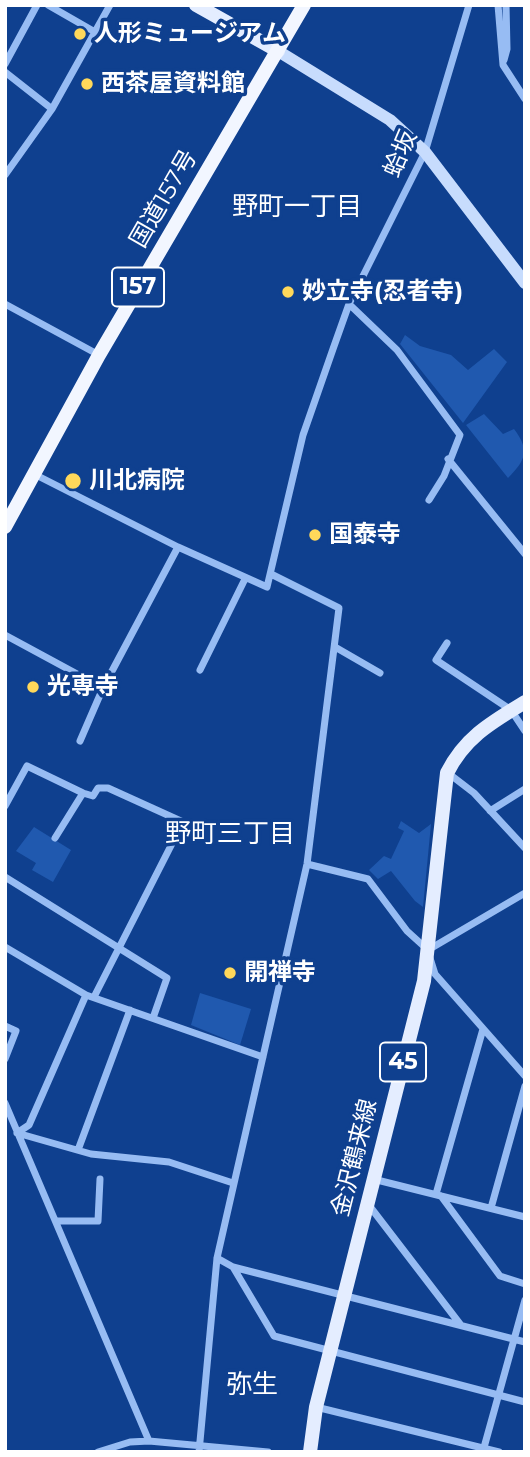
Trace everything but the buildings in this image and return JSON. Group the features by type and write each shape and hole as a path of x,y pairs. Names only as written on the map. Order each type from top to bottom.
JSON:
{"highway":[{"name":"国道157号","path":"5,527 10,508 34,474 99,355 304,5"}],"main road":[{"path":"196,5 278,51 390,120 425,152 525,283"},
{"name":"金沢鶴来線","path":"310,1452 316,1407 424,981 437,902 447,773 460,750 479,730 525,702"}],"street":[{"path":"5,64 37,5"},
{"path":"48,5 95,32"},
{"path":"5,175 52,109 110,5"},
{"name":"蛤坂","path":"271,574 272,560 303,435 333,349 349,304 425,152 470,5"},
{"path":"498,5 503,65 525,99"},
{"path":"503,65 507,49 506,5"},
{"path":"5,72 52,109"},
{"path":"5,304 99,355"},
{"path":"349,304 397,350 460,435 448,459 444,476 429,500"},
{"path":"448,459 525,554"},
{"path":"34,474 245,579 267,587 271,574 339,608 307,864 218,1258 199,1449"},
{"path":"80,741 103,688 178,547"},
{"path":"200,670 245,579"},
{"path":"5,635 103,688"},
{"path":"447,643 436,660 511,710 525,731"},
{"path":"335,647 380,673"},
{"path":"5,806 27,766 93,796 98,788 108,788 183,822 120,948 90,996 29,1125 17,1133"},
{"path":"447,773 474,793 525,848"},
{"path":"490,811 525,789"},
{"path":"55,838 83,793"},
{"path":"307,864 368,879 407,931 428,950 435,974 525,1076"},
{"path":"5,877 167,978 152,1018"},
{"path":"428,950 525,893"},
{"path":"6,950 90,996 262,1057"},
{"path":"78,1150 130,1010"},
{"path":"5,1026 16,1031 5,1059"},
{"path":"438,1195 483,1029"},
{"path":"491,1208 525,1086"},
{"path":"5,1104 58,1221 149,1441"},
{"path":"17,1133 78,1150 169,1162 233,1183"},
{"path":"373,1178 525,1217"},
{"path":"58,1221 98,1220 100,1180"},
{"path":"438,1195 500,1276 525,1284"},
{"path":"367,1203 460,1324"},
{"path":"218,1258 233,1267 525,1342"},
{"path":"233,1267 274,1336 525,1402"},
{"path":"483,1450 525,1300"},
{"path":"316,1407 499,1452"},
{"path":"98,1452 130,1442 149,1441 199,1449 268,1452"}],"shaded area":[{"path":"405,335 420,346 451,355 468,370 494,349 507,362 463,423 400,344"},
{"path":"484,414 503,434 514,429 522,443 522,460 508,478 466,425"},
{"path":"401,821 419,833 431,824 423,907 391,871 378,879 369,870 384,856 391,859 404,831 398,828"},
{"path":"34,827 71,850 53,882 32,870 36,863 16,851"},
{"path":"200,993 251,1009 240,1045 191,1025"}],"place":[{"name":"人形ミュージアム","path":"80,34"},
{"name":"西茶屋資料館","path":"87,84"},
{"name":"妙立寺(忍者寺)","path":"288,292"},
{"name":"川北病院","path":"73,481"},
{"name":"国泰寺","path":"315,535"},
{"name":"光専寺","path":"33,687"},
{"name":"開禅寺","path":"230,973"}],"district":[{"name":"野町一丁目","path":"297,207"},
{"name":"野町三丁目","path":"230,834"},
{"name":"弥生","path":"252,1385"}]}
